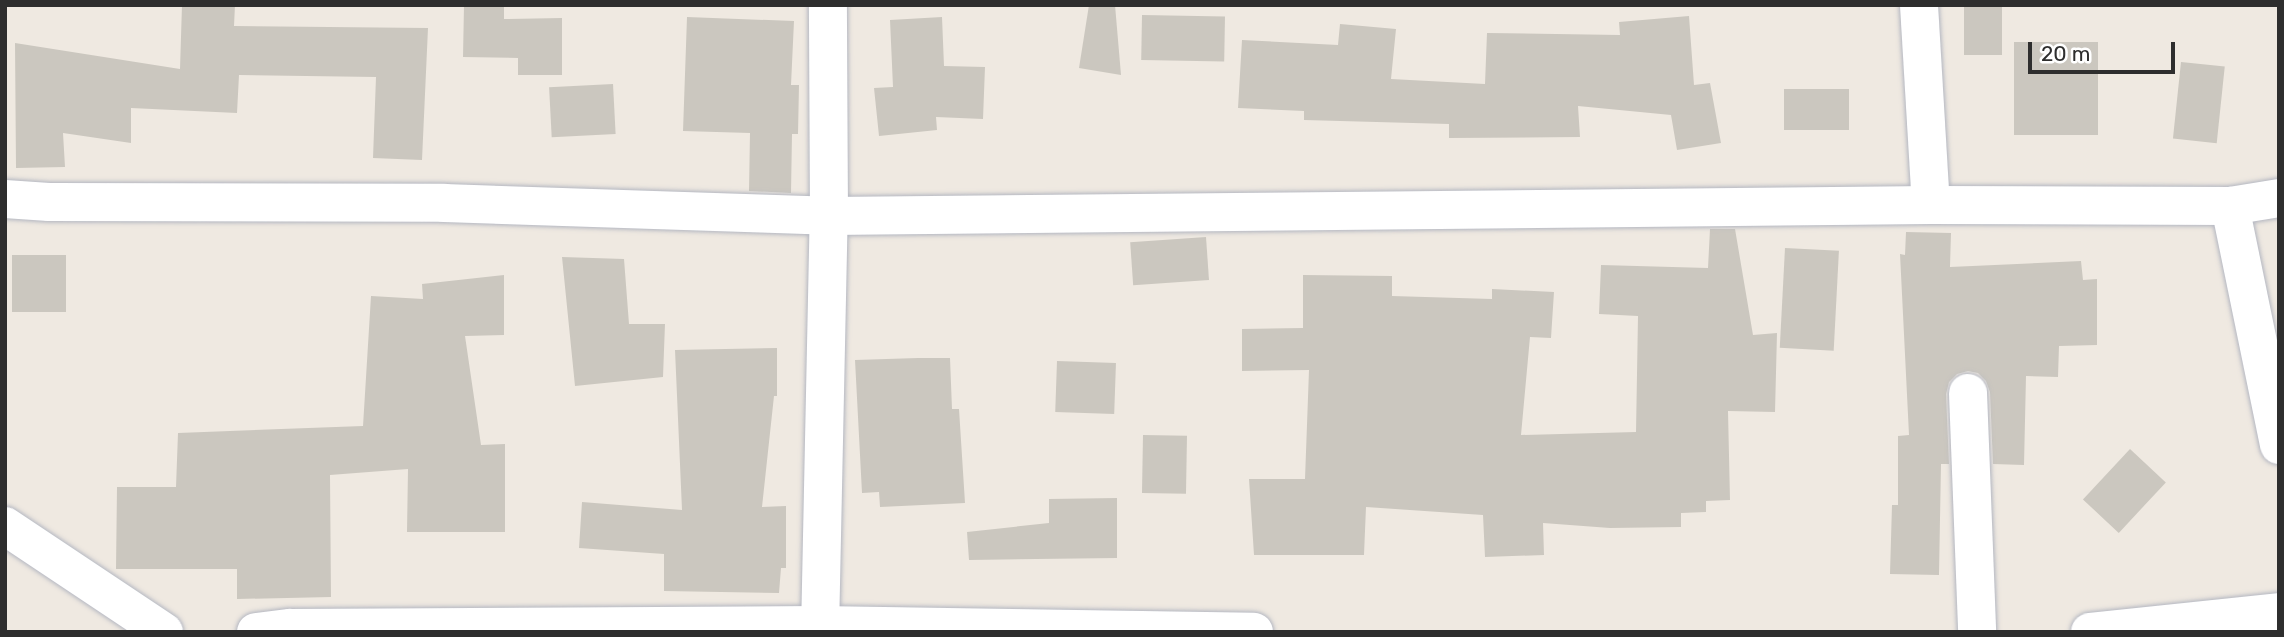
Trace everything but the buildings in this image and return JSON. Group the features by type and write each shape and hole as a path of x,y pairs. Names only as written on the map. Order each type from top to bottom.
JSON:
{"street":[{"path":"820,628 829,216 828,5"},
{"path":"1919,5 1931,205"},
{"path":"5,199 49,202 444,202 829,216 1931,205 2231,206 2279,198"},
{"path":"2231,206 2279,445"},
{"path":"1968,393 1977,632"},
{"path":"5,526 164,632"},
{"path":"2090,632 2279,612"},
{"path":"256,632 304,628 820,628 1254,632"}]}
